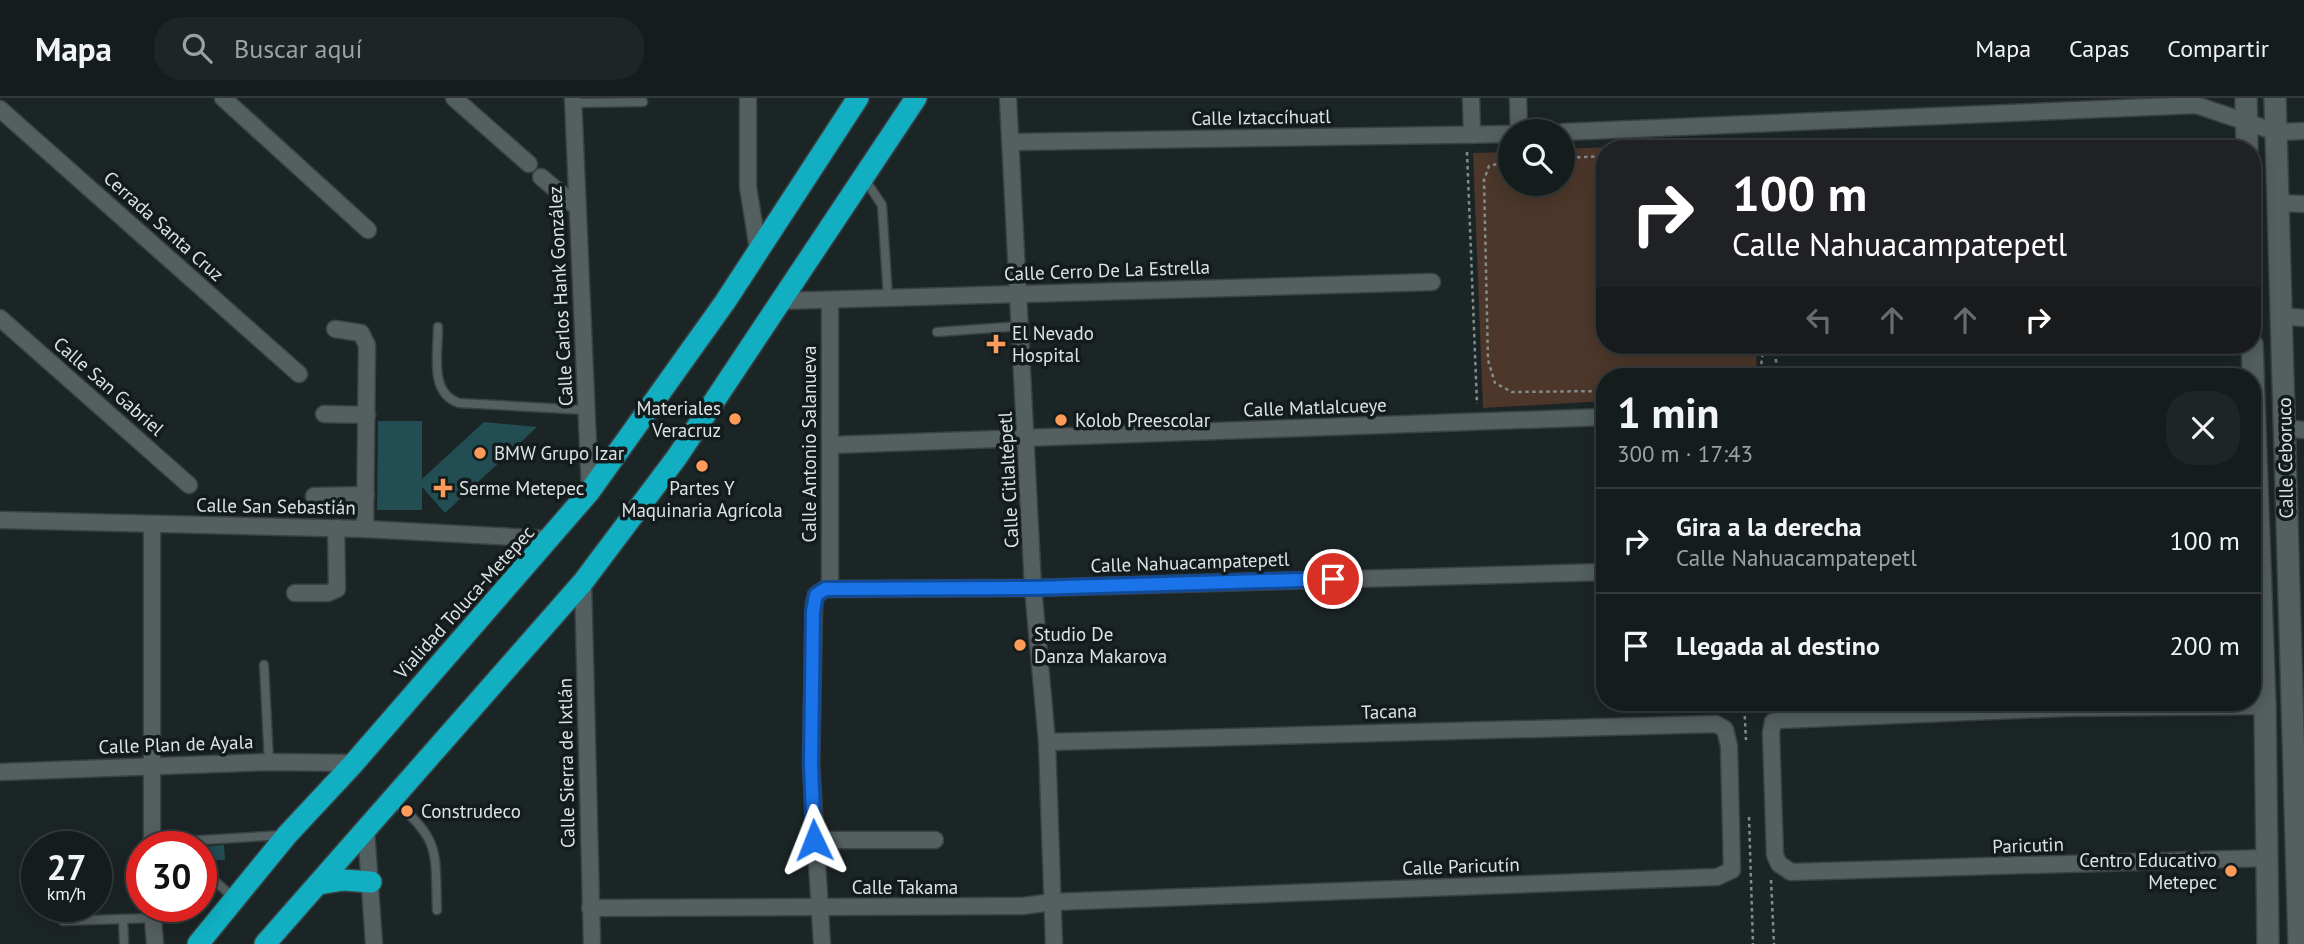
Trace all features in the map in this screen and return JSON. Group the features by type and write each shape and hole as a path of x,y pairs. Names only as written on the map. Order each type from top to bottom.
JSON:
{"highway":[{"name":"Vialidad Toluca-Metepec","path":"198,944 287,835 354,763 590,491 725,302 858,98"},
{"path":"265,944 583,582 677,457 916,98"},
{"path":"320,884 343,880 371,882"}],"main road":[{"path":"2246,98 2248,140"},
{"name":"Calle Ceboruco","path":"2275,98 2282,316 2294,429 2285,487 2296,540 2301,876 2299,944"},
{"path":"2261,488 2285,487"},
{"name":"Calle Ceboruco","path":"2261,636 2265,706 2268,944"}],"street":[{"path":"223,98 368,230"},
{"path":"454,98 529,164"},
{"path":"748,98 748,187 758,249"},
{"name":"Calle Citlaltépetl","path":"1008,98 1022,326 1033,588 1047,742 1054,944"},
{"path":"1469,135 1471,98"},
{"path":"1518,98 1518,119"},
{"name":"Calle Carlos Hank González","path":"573,101 590,491"},
{"path":"1575,131 2196,105 2276,132 2304,131"},
{"name":"Cerrada Santa Cruz","path":"0,109 299,374"},
{"name":"Calle Iztaccíhuatl","path":"1012,142 1498,134"},
{"path":"541,177 577,207"},
{"path":"2279,203 2304,204"},
{"name":"Calle Cerro De La Estrella","path":"783,301 1432,282"},
{"name":"Calle Antonio Salanueva","path":"822,944 811,765 813,611 824,590 831,445 830,300"},
{"path":"2282,316 2304,318"},
{"name":"Calle San Gabriel","path":"0,318 189,485"},
{"path":"335,329 356,331 365,337 365,529"},
{"path":"324,414 367,415"},
{"name":"Calle Matlalcueye","path":"831,445 1596,417"},
{"path":"314,496 366,495"},
{"name":"Calle San Sebastián","path":"0,520 365,529 551,539"},
{"path":"152,525 152,831"},
{"path":"295,593 328,593 337,589 336,528"},
{"name":"Calle Nahuacampatepetl","path":"824,590 1033,588 1596,572"},
{"name":"Calle Sierra de Ixtlán","path":"583,582 592,944"},
{"path":"2261,706 2265,706"},
{"path":"1771,729 1780,720 1994,711"},
{"name":"Tacana","path":"1047,742 1691,723 1716,724 1728,735"},
{"name":"Paricutin","path":"1771,729 1775,855 1779,864 1791,872 2266,858"},
{"name":"Calle Paricutín","path":"1052,902 1723,876 1732,870 1733,864 1728,735"},
{"name":"Calle Plan de Ayala","path":"0,772 269,762 354,763"},
{"path":"366,830 374,944"},
{"path":"814,840 935,840"},
{"name":"Calle Takama","path":"590,908 948,908 1052,902"},
{"path":"153,922 155,944"}],"lane":[{"path":"573,101 643,102"},
{"path":"863,178 883,205 888,298"},
{"path":"937,332 1022,326"},
{"path":"438,327 438,383 442,394 449,399 459,403 586,410"},
{"path":"264,665 269,762"},
{"path":"393,799 420,822 431,839 437,910"},
{"path":"217,840 287,835"},
{"path":"217,883 235,899"},
{"path":"112,919 126,918"},
{"path":"123,919 124,944"}],"path":[{"path":"1469,135 1478,422"},
{"path":"1575,157 1596,156"},
{"path":"1498,163 1489,166 1484,180 1489,360 1495,383 1512,392 1596,391"},
{"path":"1744,711 1746,747"},
{"path":"1728,735 1771,729"},
{"path":"1748,813 1754,944"}],"shaded area":[{"path":"1575,148 1596,148 1596,354 1756,354 1757,368 1596,368 1596,402 1483,408 1473,153 1498,152 1498,196 1575,196"}],"building":[{"path":"378,421 422,421 422,479 484,422 537,427 445,513 422,487 422,510 377,510"},
{"path":"224,845 225,860 217,860 217,846"}],"place":[{"name":"El Nevado Hospital","path":"996,344"},
{"name":"Materiales Veracruz","path":"735,419"},
{"name":"Kolob Preescolar","path":"1061,420"},
{"name":"BMW Grupo Izar","path":"480,453"},
{"name":"Partes Y Maquinaria Agrícola","path":"702,466"},
{"name":"Serme Metepec","path":"443,488"},
{"name":"Studio De Danza Makarova","path":"1020,645"},
{"name":"Construdeco","path":"407,811"},
{"name":"Centro Educativo Metepec","path":"2231,871"}],"route":[{"path":"814,840 811,765 813,611 819,592 830,588 1033,588 1333,579"}]}
